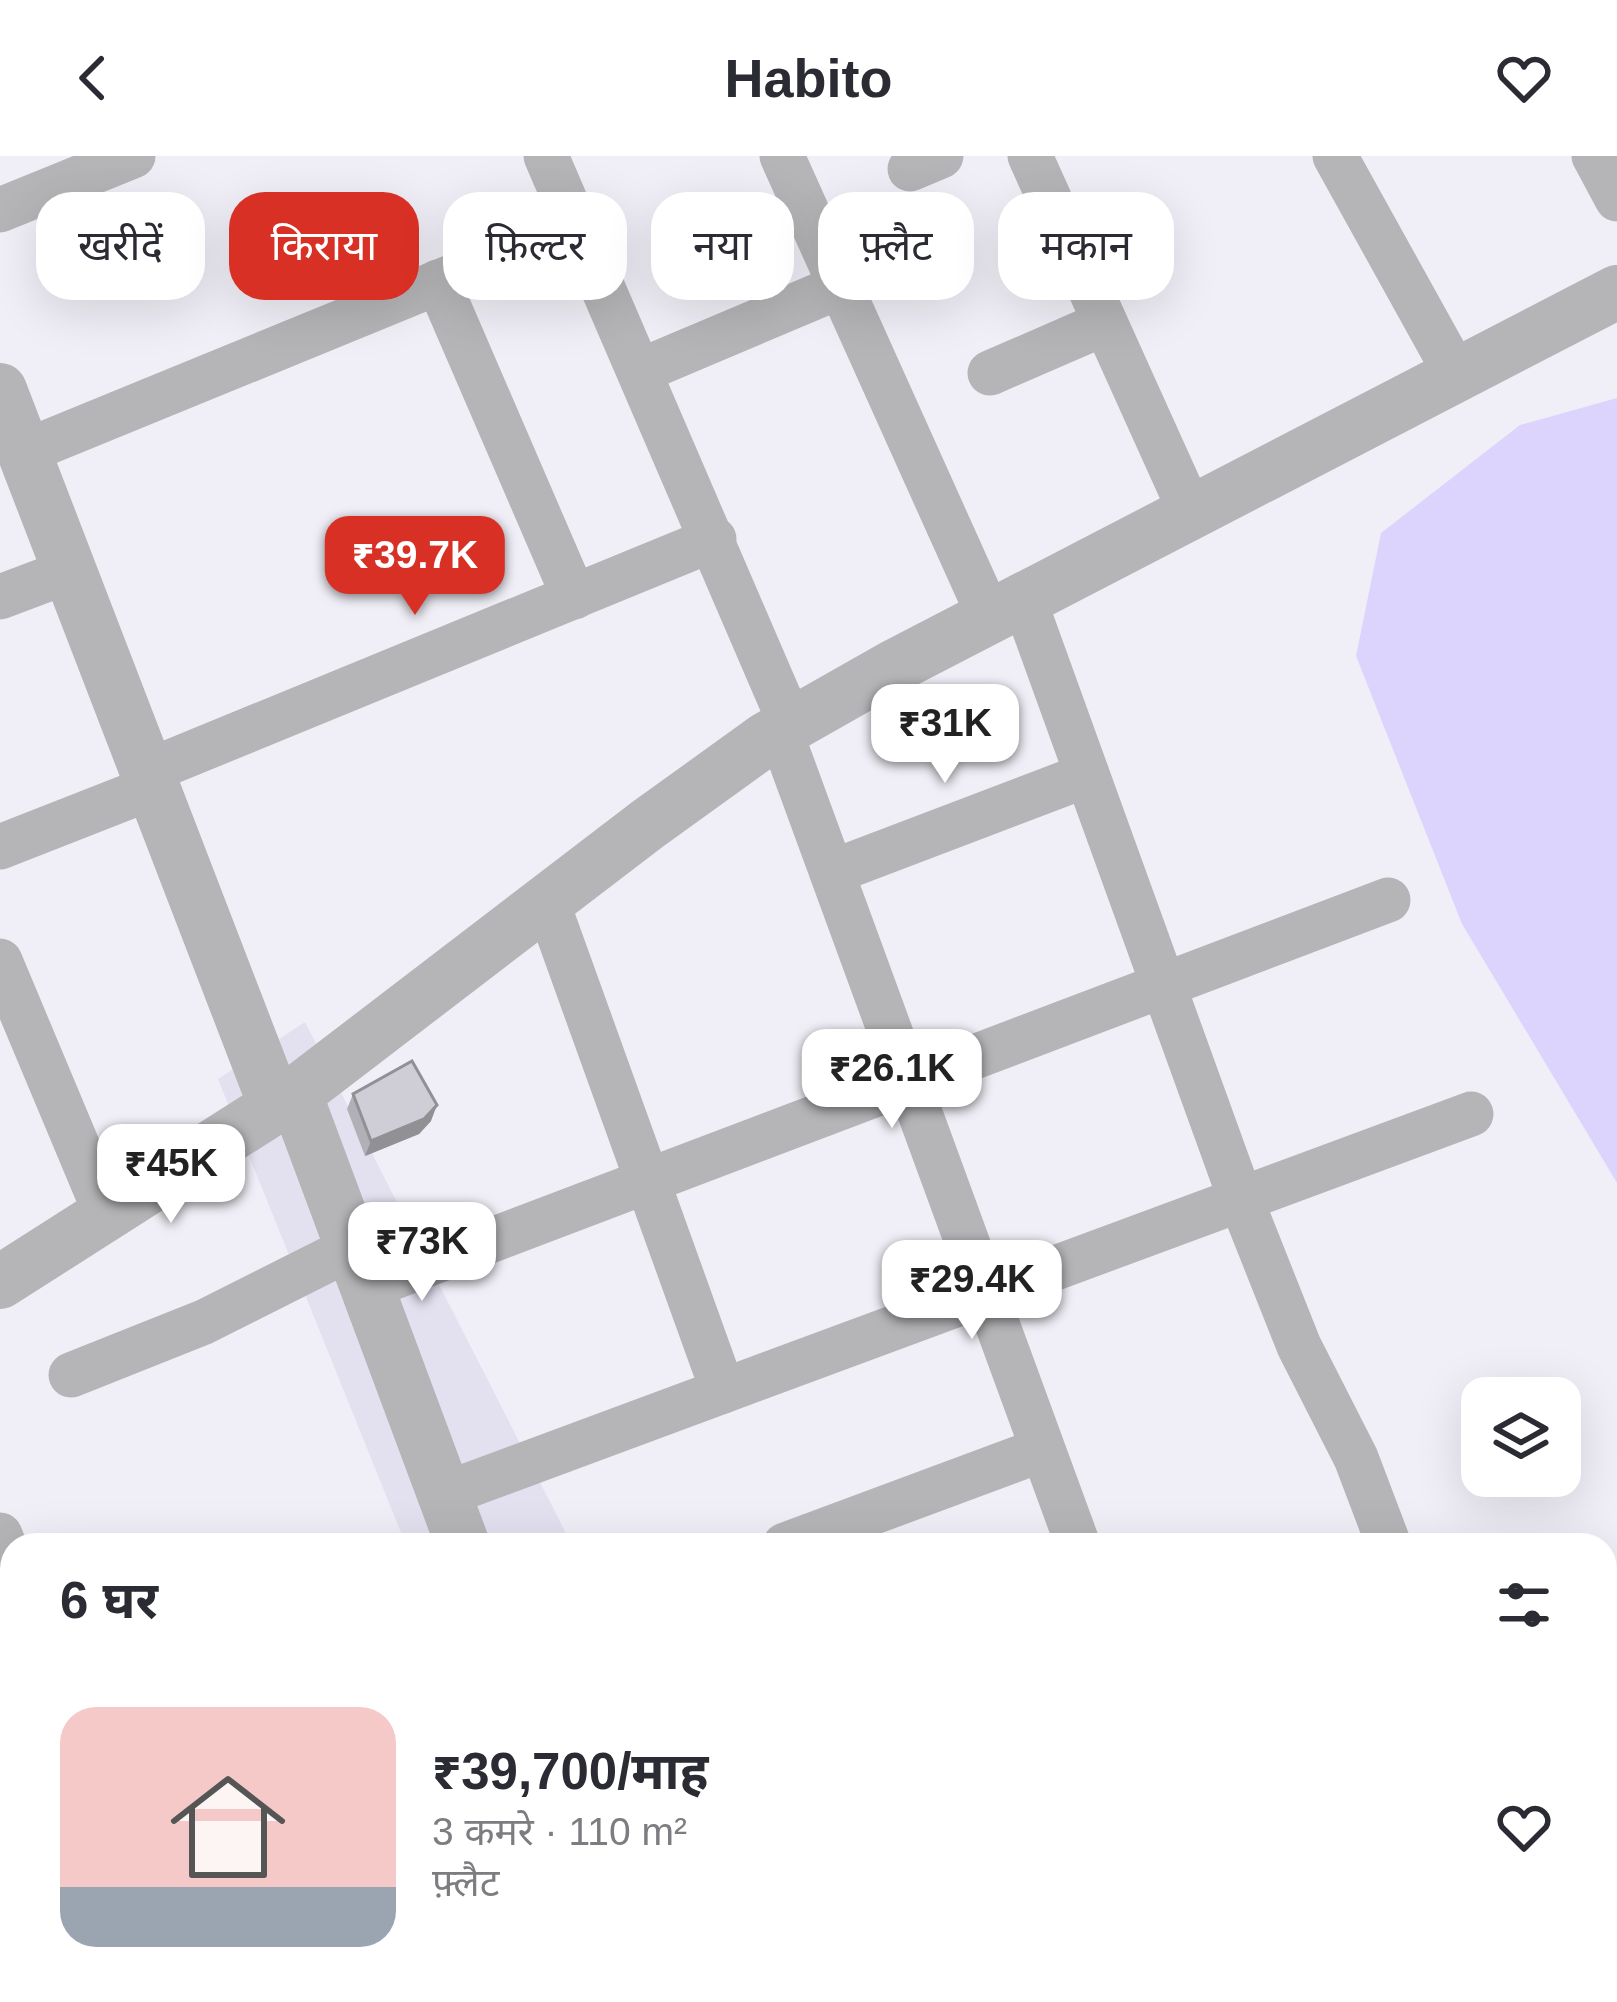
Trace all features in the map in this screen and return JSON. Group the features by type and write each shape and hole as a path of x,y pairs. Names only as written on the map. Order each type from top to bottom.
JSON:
{"street":[{"path":"0,210 133,156"},
{"path":"546,156 561,192"},
{"path":"782,156 818,235"},
{"path":"1030,156 1192,515"},
{"path":"1335,156 1456,376"},
{"path":"1594,156 1617,199"},
{"path":"24,452 443,280"},
{"path":"439,282 574,597"},
{"path":"0,1282 286,1100 785,728 1617,292"},
{"path":"640,371 818,296"},
{"path":"609,300 714,539 785,728 1069,1533"},
{"path":"848,300 1088,775 1241,1200 1299,1346 1356,1458 1384,1533"},
{"path":"990,373 1106,323"},
{"path":"0,390 150,780 361,1267 459,1533"},
{"path":"0,847 714,539"},
{"path":"0,597 69,571"},
{"path":"832,872 1088,775"},
{"path":"70,1375 361,1267 648,1180 1388,900"},
{"path":"548,902 723,1391"},
{"path":"0,961 106,1214"},
{"path":"445,1494 1471,1114"},
{"path":"817,1533 1041,1450"}],"shaded area":[{"path":"1617,398 1617,1183 1462,924 1356,656 1381,533 1520,425"},
{"path":"305,1022 566,1533 401,1533 218,1079"}],"building":[{"path":"412,1061 437,1105 424,1119 371,1141 353,1094"}]}
